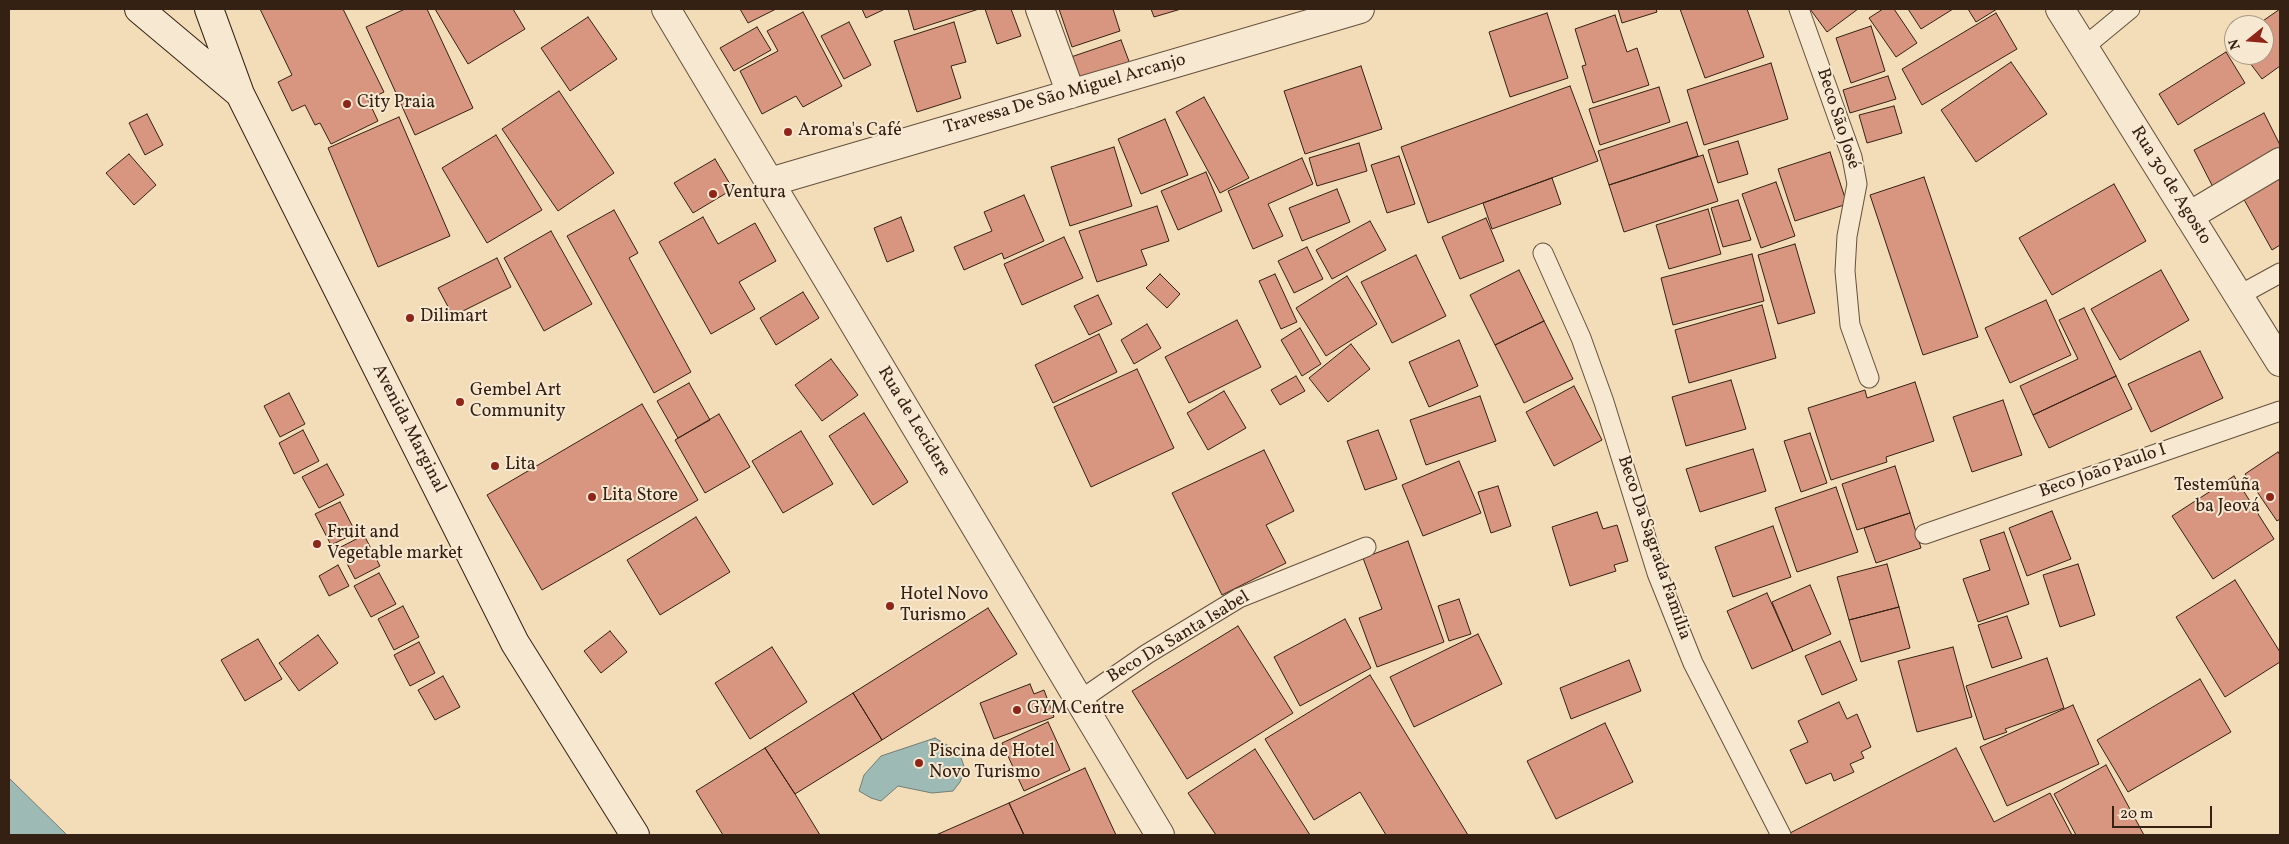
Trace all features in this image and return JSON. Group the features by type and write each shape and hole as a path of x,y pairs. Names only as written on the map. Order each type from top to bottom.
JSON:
{"street":[{"path":"138,9 240,94"},
{"name":"Avenida Marginal","path":"208,9 240,94 516,643 635,835"},
{"name":"Rua de Lecidere","path":"666,9 1160,835"},
{"path":"1040,9 1072,94"},
{"name":"Travessa De São Miguel Arcanjo","path":"770,182 1360,9"},
{"name":"Rua 30 de Agosto","path":"2060,9 2280,362"},
{"path":"2189,216 2280,162"}],"lane":[{"name":"Beco São José","path":"1799,9 1852,157 1857,184 1847,236 1845,271 1850,325 1869,378"},
{"path":"2084,47 2130,9"},
{"name":"Beco Da Sagrada Família","path":"1543,253 1581,338 1610,419 1658,573 1686,645 1717,713 1781,835"},
{"path":"2238,296 2280,273"},
{"name":"Beco João Paulo I","path":"1925,534 2280,411"},
{"name":"Beco Da Santa Isabel","path":"1079,701 1146,654 1239,598 1366,547"}],"water":[{"name":"Piscina de Hotel Novo Turismo","path":"935,738 959,752 965,769 960,782 953,791 932,793 898,786 881,801 859,791 864,775 881,756"},
{"path":"9,778 67,835 9,835"}],"building":[{"path":"260,9 343,9 384,92 368,100 378,121 331,144 320,123 315,125 305,105 292,111 278,82 292,75"},
{"path":"405,9 427,9 473,108 415,135 366,27"},
{"path":"435,9 513,9 525,29 468,64"},
{"path":"740,9 776,9 748,23"},
{"path":"862,9 885,9 866,18"},
{"path":"908,9 979,9 914,30"},
{"path":"985,9 1011,9 1021,36 997,44"},
{"path":"1059,9 1113,9 1120,31 1072,47"},
{"path":"1151,9 1181,9 1154,17"},
{"path":"1618,9 1656,9 1657,12 1622,23"},
{"path":"1680,9 1747,9 1764,57 1705,78"},
{"path":"1810,9 1858,9 1827,32"},
{"path":"1883,9 1894,9 1917,43 1896,57 1869,18"},
{"path":"1908,9 1953,9 1921,29"},
{"path":"1968,9 1997,9 1976,22"},
{"path":"2280,9 2280,66 2262,79 2252,65 2274,65 2274,15 2271,15"},
{"path":"803,12 842,86 803,107 796,96 762,114 740,71 778,51 767,31"},
{"path":"1547,13 1568,78 1510,97 1489,32"},
{"path":"1996,13 2017,49 1922,105 1902,69"},
{"path":"1615,15 1627,52 1637,48 1649,85 1593,103 1582,66 1586,65 1575,29"},
{"path":"588,17 617,59 570,91 541,48"},
{"path":"849,22 871,65 844,79 821,36"},
{"path":"954,22 966,62 951,66 961,98 917,112 894,41"},
{"path":"1871,26 1885,71 1851,83 1836,38"},
{"path":"757,27 771,50 734,71 720,48"},
{"path":"1121,40 1130,64 1079,82 1071,57"},
{"path":"2224,53 2224,65 2234,65 2245,83 2178,125 2159,94"},
{"path":"2011,62 2047,114 1976,162 1941,110"},
{"path":"1771,63 1788,119 1704,145 1687,90"},
{"path":"1361,66 1382,129 1305,154 1284,91"},
{"path":"1888,76 1896,99 1850,113 1843,90"},
{"path":"1570,86 1598,161 1428,223 1401,147"},
{"path":"1659,87 1670,122 1600,145 1589,109"},
{"path":"559,91 614,173 558,211 502,129"},
{"path":"1204,97 1249,178 1220,193 1176,112"},
{"path":"1894,106 1902,133 1867,143 1859,115"},
{"path":"2264,113 2280,145 2280,157 2215,191 2194,150"},
{"path":"147,114 163,145 145,155 129,123"},
{"path":"399,117 450,236 378,267 328,148"},
{"path":"1165,119 1188,175 1141,194 1118,139"},
{"path":"1687,122 1698,156 1609,185 1598,151"},
{"path":"496,135 542,210 487,243 442,168"},
{"path":"1738,141 1748,174 1718,183 1708,150"},
{"path":"1359,143 1367,171 1317,186 1309,158"},
{"path":"1114,147 1132,206 1070,226 1051,167"},
{"path":"1830,152 1847,204 1795,221 1778,169"},
{"path":"129,154 156,185 134,205 106,173"},
{"path":"1703,155 1718,201 1624,232 1609,185"},
{"path":"1399,156 1415,204 1387,213 1371,165"},
{"path":"1302,158 1313,184 1268,204 1283,236 1253,249 1228,191"},
{"path":"715,159 733,189 693,213 674,183"},
{"path":"1206,172 1222,211 1178,230 1161,191"},
{"path":"2280,175 2280,245 2272,250 2242,196"},
{"path":"1924,177 1978,337 1923,355 1870,195"},
{"path":"1552,178 1561,204 1492,229 1483,203"},
{"path":"1776,182 1795,236 1761,248 1742,194"},
{"path":"2114,184 2146,241 2052,295 2019,238"},
{"path":"1337,189 1350,222 1302,241 1289,208"},
{"path":"1024,195 1044,241 1004,259 1002,253 964,270 954,247 992,231 984,212"},
{"path":"1738,200 1751,240 1723,247 1711,208"},
{"path":"1157,206 1169,241 1141,250 1147,265 1097,282 1079,231"},
{"path":"1708,209 1721,254 1669,269 1656,225"},
{"path":"614,210 638,253 629,258 691,372 654,393 567,236"},
{"path":"703,217 718,244 755,223 776,261 739,282 755,309 711,334 659,242"},
{"path":"901,217 914,251 887,262 874,228"},
{"path":"1486,218 1504,261 1460,279 1442,237"},
{"path":"1370,221 1386,250 1332,279 1316,250"},
{"path":"551,231 592,304 544,331 504,258"},
{"path":"1064,237 1083,278 1022,305 1004,264"},
{"path":"1795,244 1815,313 1778,324 1758,255"},
{"path":"1307,247 1323,279 1294,293 1278,261"},
{"path":"1752,254 1764,301 1673,325 1661,278"},
{"path":"1416,255 1446,316 1392,343 1361,282"},
{"path":"497,258 511,287 453,316 438,288"},
{"path":"1519,270 1544,321 1495,345 1470,295"},
{"path":"2161,270 2189,320 2120,360 2091,309"},
{"path":"1160,274 1180,294 1167,308 1146,288"},
{"path":"1275,274 1297,322 1281,329 1259,281"},
{"path":"1347,276 1377,324 1326,356 1296,308"},
{"path":"803,292 819,318 776,345 760,318"},
{"path":"1098,295 1112,324 1089,335 1074,306"},
{"path":"2046,300 2071,355 2010,383 1985,328"},
{"path":"1762,305 1776,358 1689,383 1675,330"},
{"path":"2084,308 2116,376 2033,415 2020,386 2078,359 2059,320"},
{"path":"1237,320 1261,367 1189,403 1165,357"},
{"path":"1544,321 1573,379 1524,403 1495,345"},
{"path":"1147,324 1161,348 1134,364 1121,340"},
{"path":"1300,328 1321,364 1302,376 1281,340"},
{"path":"1099,334 1117,372 1053,403 1035,365"},
{"path":"1459,340 1478,386 1429,407 1409,362"},
{"path":"1351,344 1370,369 1328,402 1309,378"},
{"path":"2200,351 2223,398 2151,432 2128,384"},
{"path":"831,359 858,395 822,421 795,385"},
{"path":"1137,369 1174,448 1091,487 1054,407"},
{"path":"1296,376 1305,391 1280,405 1271,390"},
{"path":"2116,376 2132,409 2049,448 2033,415"},
{"path":"1731,380 1746,429 1686,446 1672,397"},
{"path":"1915,382 1934,441 1886,457 1887,462 1831,480 1808,408 1865,390 1867,398"},
{"path":"689,383 710,420 678,438 657,401"},
{"path":"1574,386 1602,440 1554,466 1526,412"},
{"path":"1224,391 1246,428 1208,450 1187,413"},
{"path":"289,393 305,424 280,437 264,406"},
{"path":"1480,396 1496,441 1426,465 1410,420"},
{"path":"2003,400 2022,455 1972,472 1953,417"},
{"name":"Lita Store","path":"642,404 698,500 542,590 487,495"},
{"path":"864,413 908,482 873,505 829,436"},
{"path":"719,414 750,467 705,493 675,440"},
{"path":"303,430 319,461 294,474 279,443"},
{"path":"1378,430 1397,479 1365,490 1347,441"},
{"path":"801,431 833,484 783,513 752,461"},
{"path":"1810,433 1827,483 1801,492 1784,441"},
{"path":"1753,449 1766,491 1700,512 1686,469"},
{"path":"1264,450 1294,511 1266,525 1286,563 1222,595 1172,493"},
{"name":"Testemuña ba Jeová","path":"2278,452 2280,455 2280,519 2277,521 2245,474"},
{"path":"1459,461 1481,513 1423,536 1402,485"},
{"path":"327,464 344,495 319,508 302,477"},
{"path":"1895,466 1910,513 1857,530 1842,484"},
{"path":"2234,476 2274,539 2213,579 2172,516"},
{"path":"1498,486 1511,526 1491,533 1478,492"},
{"path":"1836,487 1858,552 1797,572 1775,508"},
{"path":"340,502 356,533 331,545 315,514"},
{"path":"2052,511 2071,559 2027,576 2009,528"},
{"path":"1597,512 1603,529 1617,525 1628,561 1614,565 1616,571 1570,586 1552,527"},
{"path":"1910,513 1921,548 1876,563 1864,528"},
{"path":"696,517 730,572 660,615 627,560"},
{"path":"1773,526 1791,577 1733,597 1715,547"},
{"path":"2004,532 2029,604 1978,622 1963,579 1990,570 1980,540"},
{"path":"364,535 380,566 355,579 339,548"},
{"path":"1408,541 1444,642 1377,667 1359,618 1382,609 1363,558"},
{"path":"1887,564 1899,607 1849,620 1837,577"},
{"path":"2078,564 2095,615 2060,627 2043,575"},
{"path":"338,565 349,586 329,596 319,576"},
{"path":"379,573 396,604 371,617 354,586"},
{"path":"2235,580 2280,652 2280,662 2225,697 2176,617"},
{"path":"1810,585 1831,634 1793,651 1772,602"},
{"path":"1767,593 1793,651 1752,669 1727,611"},
{"path":"1459,599 1471,634 1449,641 1438,606"},
{"path":"403,606 419,637 394,650 378,619"},
{"path":"1899,607 1910,648 1861,662 1849,620"},
{"path":"988,608 1017,654 882,740 853,693"},
{"path":"2007,616 2022,658 1992,668 1978,625"},
{"path":"1345,619 1371,668 1300,706 1274,657"},
{"path":"1238,626 1293,713 1187,779 1132,691"},
{"path":"610,631 627,652 601,673 584,651"},
{"path":"1478,634 1502,684 1414,727 1390,677"},
{"path":"318,635 338,663 299,691 279,663"},
{"path":"258,639 282,679 245,701 221,660"},
{"path":"1840,641 1857,680 1822,695 1805,656"},
{"path":"419,642 435,673 410,686 394,655"},
{"path":"772,647 807,702 750,739 715,683"},
{"path":"1953,647 1972,717 1917,732 1898,661"},
{"path":"2047,658 2064,708 2005,729 2007,732 1984,740 1966,686"},
{"path":"1629,660 1641,691 1571,719 1560,688"},
{"path":"1370,675 1468,835 1386,835 1360,792 1314,820 1265,739"},
{"path":"443,676 460,707 435,720 418,690"},
{"path":"2200,679 2231,732 2128,792 2097,740"},
{"name":"GYM Centre","path":"1030,684 1034,694 1044,690 1054,717 994,739 980,703"},
{"path":"853,693 882,740 795,794 765,748"},
{"path":"1839,702 1847,719 1857,714 1871,747 1861,752 1864,758 1850,764 1854,772 1834,781 1831,773 1806,784 1790,750 1808,742 1798,721"},
{"path":"2073,705 2099,764 2007,806 1980,747"},
{"path":"1048,722 1070,770 1024,791 1002,743"},
{"path":"1605,723 1633,782 1556,819 1527,761"},
{"path":"765,748 820,835 723,835 696,791"},
{"path":"1956,748 1994,822 2050,793 2072,835 1792,835 1790,833"},
{"path":"1255,749 1310,835 1216,835 1188,793"},
{"path":"2106,765 2144,835 2076,835 2054,794"},
{"path":"1085,768 1116,835 1024,835 1009,803"},
{"path":"1009,803 1024,835 936,835"}],"place":[{"name":"City Praia","path":"347,104"},
{"name":"Aroma's Café","path":"788,132"},
{"name":"Ventura","path":"713,194"},
{"name":"Dilimart","path":"410,318"},
{"name":"Gembel Art Community","path":"460,402"},
{"name":"Lita","path":"495,466"},
{"name":"Lita Store","path":"592,497"},
{"name":"Testemuña ba Jeová","path":"2270,497"},
{"name":"Fruit and Vegetable market","path":"317,544"},
{"name":"Hotel Novo Turismo","path":"890,606"},
{"name":"GYM Centre","path":"1017,710"},
{"name":"Piscina de Hotel Novo Turismo","path":"919,763"}]}
